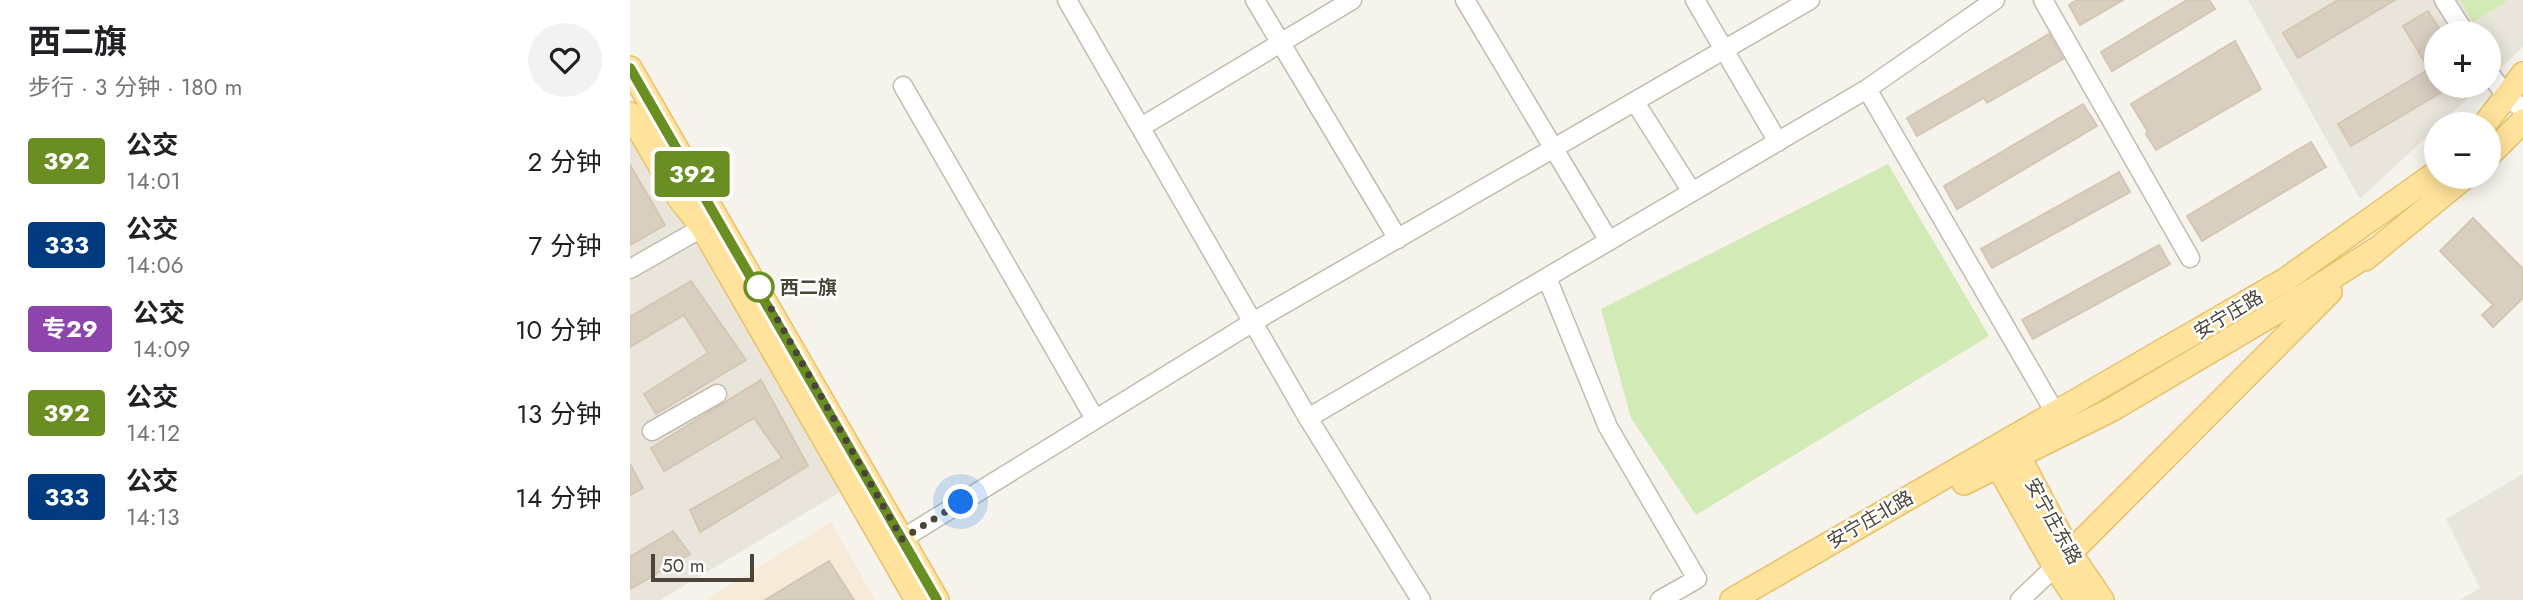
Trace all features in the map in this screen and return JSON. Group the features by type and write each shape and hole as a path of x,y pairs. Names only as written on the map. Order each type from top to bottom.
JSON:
{"main road":[{"path":"630,68 710,223 917,600"},
{"path":"2515,103 2523,74"},
{"path":"630,114 679,198 710,223 937,600"},
{"path":"2501,143 2523,121"},
{"name":"安宁庄路","path":"2004,453 2056,414 2285,280 2424,182"},
{"name":"安宁庄路","path":"2062,560 2240,384 2304,316 2375,250 2450,189"},
{"name":"安宁庄路","path":"2004,453 2111,410 2305,295 2375,250"},
{"name":"安宁庄东路","path":"2004,453 2062,560 2077,600"},
{"name":"安宁庄北路","path":"1732,600 2004,453"},
{"name":"安宁庄北路","path":"1760,600 2004,453"},
{"name":"安宁庄东路","path":"2062,560 2102,600"}],"street":[{"path":"1068,0 1308,418 1421,600"},
{"path":"1255,0 1398,239"},
{"path":"1141,127 1352,0"},
{"path":"1465,0 1609,241"},
{"path":"1695,0 1778,142"},
{"path":"902,539 1253,322 1810,0"},
{"path":"1308,418 1867,89 1995,0"},
{"path":"2043,0 2190,258"},
{"path":"2444,0 2457,21"},
{"path":"904,86 1095,419"},
{"path":"2501,86 2515,103"},
{"path":"1867,89 2056,414"},
{"path":"1635,102 1692,192"},
{"path":"630,269 710,223"},
{"path":"1546,278 1608,427 1697,579 1660,600"},
{"path":"652,431 717,394"},
{"name":"安宁庄路","path":"2020,600 2062,560"}],"shaded area":[{"path":"2248,0 2523,0 2523,47 2501,68 2501,21 2424,21 2424,98 2468,98 2453,112 2424,112 2424,139 2360,199"},
{"path":"630,131 842,491 660,600 630,600"},
{"path":"2523,474 2523,600 2460,600 2480,588 2446,519"},
{"path":"831,522 875,600 706,600"}],"green space":[{"path":"2460,0 2505,0 2506,2 2472,21"},
{"path":"1888,164 1989,336 1696,515 1631,418 1601,309"}],"building":[{"path":"2077,0 2123,0 2080,25 2069,5"},
{"path":"2187,0 2209,0 2215,9 2112,71 2101,52"},
{"path":"2338,0 2395,0 2298,58 2283,33"},
{"path":"2428,11 2434,21 2424,21 2424,61 2403,26"},
{"path":"2049,34 2063,59 1987,103 1984,98 1917,136 1907,118"},
{"path":"2235,41 2261,89 2156,150 2131,104"},
{"path":"2424,72 2424,98 2432,98 2351,146 2338,124"},
{"path":"2083,104 2097,126 1957,209 1944,186"},
{"path":"2311,142 2326,167 2202,241 2187,216"},
{"path":"630,165 665,225 630,245"},
{"path":"2119,172 2130,192 1992,268 1981,249"},
{"path":"2473,218 2523,269 2523,298 2493,327 2482,315 2493,305 2440,251"},
{"path":"2159,245 2170,264 2033,339 2022,320"},
{"path":"691,281 746,360 656,414 644,394 708,353 684,315 630,347 630,317"},
{"path":"761,380 808,466 700,532 690,510 782,458 754,418 664,471 651,448"},
{"path":"630,464 643,488 630,495"},
{"path":"673,531 690,554 630,589 630,557"},
{"path":"829,561 854,600 765,600"}],"bus line":[{"name":"392","path":"630,68 937,600"}],"place":[{"name":"西二旗","path":"759,287"}],"route":[{"path":"759,287 902,539 961,502"}]}
